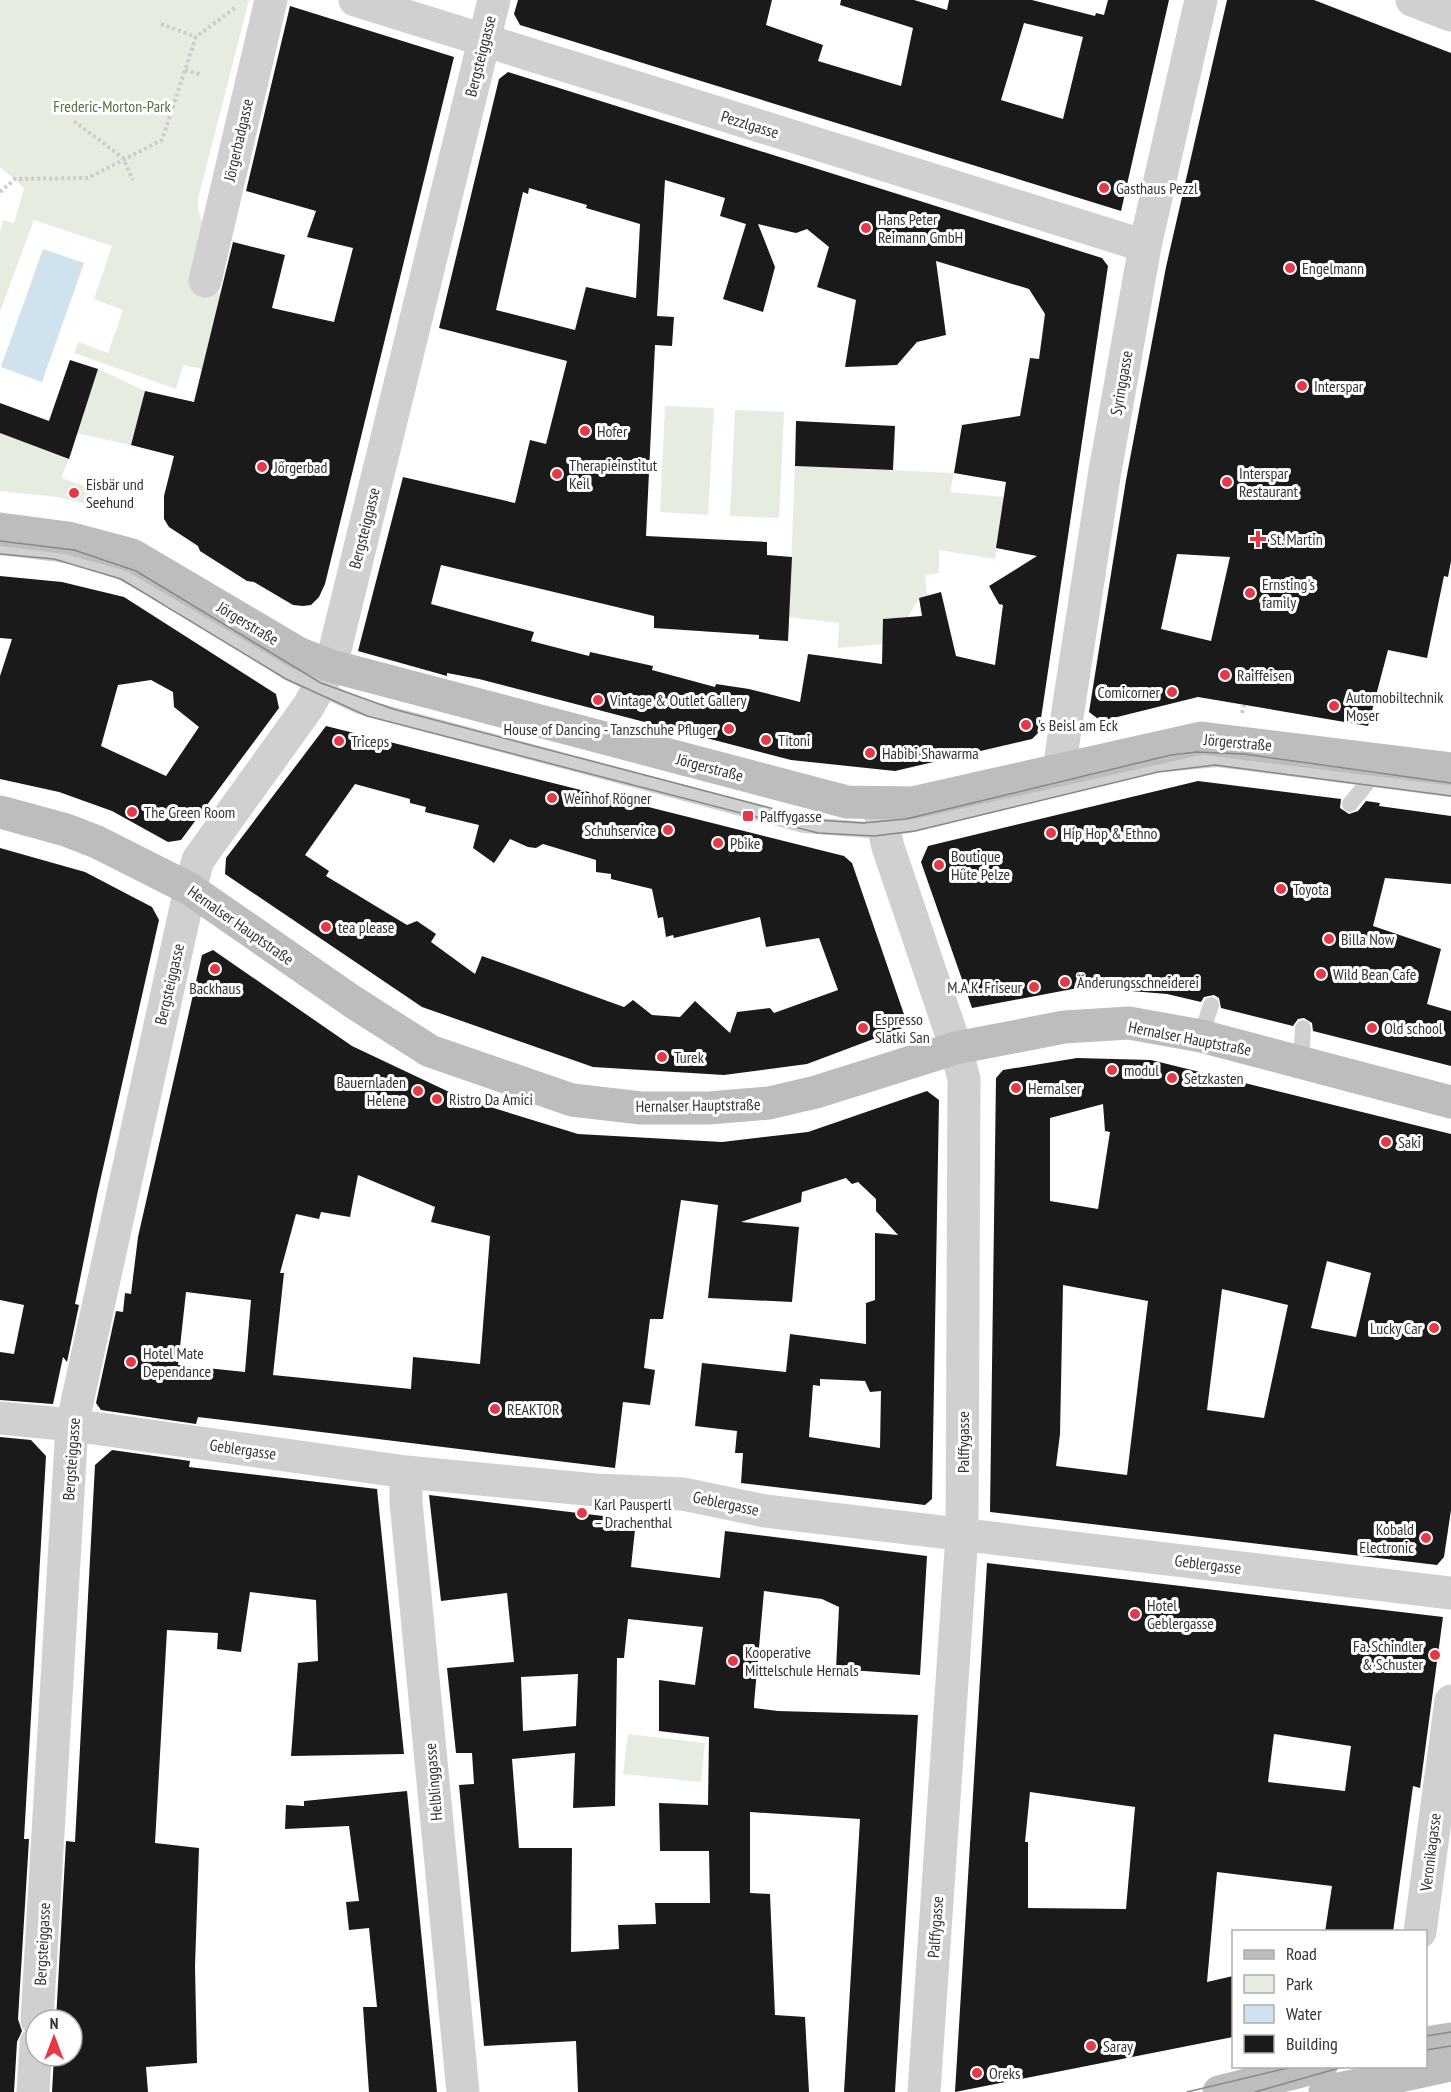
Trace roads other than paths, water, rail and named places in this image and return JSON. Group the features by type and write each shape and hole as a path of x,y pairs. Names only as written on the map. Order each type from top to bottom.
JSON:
{"main road":[{"name":"Jörgerstraße","path":"0,529 68,537 132,555 298,653 325,677 828,798 881,816 912,803 1201,738 1378,769 1451,769"},
{"name":"Hernalser Hauptstraße","path":"0,812 66,830 97,842 190,889 353,1002 430,1051 572,1100 640,1108 709,1108 769,1103 816,1092 956,1048 1064,1027 1129,1023 1201,1036 1451,1102"},
{"path":"1427,2043 1451,2039"},
{"path":"1325,2092 1403,2078 1451,2065"},
{"path":"1221,2092 1317,2068"},
{"path":"1221,2092 1233,2092"}],"street":[{"name":"Jörgerbadgasse","path":"205,281 271,0"},
{"name":"Pezzlgasse","path":"355,0 1145,246"},
{"name":"Bergsteiggasse","path":"38,2008 72,1425 190,889 198,860 308,707 325,677 494,0"},
{"name":"Syringgasse","path":"1059,769 1102,489 1145,246 1201,0"},
{"path":"1412,0 1451,15"},
{"name":"Palffygasse","path":"881,816 964,1079 962,1535 924,2092"},
{"name":"Geblergasse","path":"0,1418 72,1425 406,1472 596,1490 683,1494 765,1511 1451,1593"},
{"name":"Helblinggasse","path":"406,1472 407,1513 463,2092"},
{"name":"Veronikagasse","path":"1420,1930 1451,1701"},
{"path":"33,2092 34,2068"}],"lane":[{"path":"0,547 75,556 119,571 325,677"},
{"path":"881,816 930,820 1169,762 1217,759 1378,769 1451,789"},
{"path":"1350,804 1378,769"},
{"path":"1201,1036 1211,1005"},
{"path":"1301,1062 1303,1028"}],"water":[{"path":"43,249 84,263 42,382 1,367"}],"tram line":[{"path":"0,541 74,550 136,571 321,683 393,709 816,820 863,823 906,819 1171,755 1197,752 1244,754 1451,783"},
{"path":"0,554 54,559 121,579 286,679 367,716 818,833 874,836 915,831 1158,772 1215,765 1451,796"},
{"path":"1427,2036 1451,2032"},
{"path":"1427,2050 1451,2046"},
{"path":"1187,2092 1288,2068"},
{"path":"1255,2092 1339,2068"}],"place":[{"name":"Gasthaus Pezzl","path":"1104,188"},
{"name":"Hans Peter Reimann GmbH","path":"866,228"},
{"name":"Engelmann","path":"1290,268"},
{"name":"Interspar","path":"1302,386"},
{"name":"Hofer","path":"585,431"},
{"name":"Jörgerbad","path":"262,467"},
{"name":"Therapieinstitut Keil","path":"557,474"},
{"name":"Interspar Restaurant","path":"1227,482"},
{"name":"Eisbär und Seehund","path":"74,493"},
{"name":"St. Martin","path":"1258,539"},
{"name":"Ernsting's family","path":"1250,593"},
{"name":"Raiffeisen","path":"1225,675"},
{"name":"Comicorner","path":"1172,692"},
{"name":"Vintage & Outlet Gallery","path":"598,700"},
{"name":"Automobiltechnik Moser","path":"1334,706"},
{"name":"'s Beisl am Eck","path":"1026,725"},
{"name":"House of Dancing - Tanzschuhe Pfluger","path":"729,729"},
{"name":"Titoni","path":"766,740"},
{"name":"Triceps","path":"339,741"},
{"name":"Habibi Shawarma","path":"870,753"},
{"name":"Weinhof Rögner","path":"552,798"},
{"name":"The Green Room","path":"132,812"},
{"name":"Palffygasse","path":"748,816"},
{"name":"Schuhservice","path":"668,830"},
{"name":"Hip Hop & Ethno","path":"1051,833"},
{"name":"Pbike","path":"718,843"},
{"name":"Boutique Hüte Pelze","path":"939,865"},
{"name":"Toyota","path":"1281,889"},
{"name":"tea please","path":"326,927"},
{"name":"Billa Now","path":"1329,939"},
{"name":"Backhaus","path":"215,969"},
{"name":"Wild Bean Cafe","path":"1321,974"},
{"name":"Änderungsschneiderei","path":"1065,982"},
{"name":"M.A.K. Friseur","path":"1034,987"},
{"name":"Espresso Slatki San","path":"863,1028"},
{"name":"Old school","path":"1372,1028"},
{"name":"Turek","path":"662,1057"},
{"name":"modul","path":"1112,1070"},
{"name":"Setzkasten","path":"1172,1078"},
{"name":"Hernalser","path":"1016,1088"},
{"name":"Bauernladen Helene","path":"418,1091"},
{"name":"Ristro Da Amici","path":"437,1099"},
{"name":"Saki","path":"1386,1142"},
{"name":"Lucky Car","path":"1434,1328"},
{"name":"Hotel Mate Dependance","path":"131,1362"},
{"name":"REAKTOR","path":"495,1409"},
{"name":"Karl Pauspertl – Drachenthal","path":"582,1513"},
{"name":"Kobald Electronic","path":"1426,1538"},
{"name":"Hotel Geblergasse","path":"1135,1614"},
{"name":"Fa. Schindler & Schuster","path":"1435,1655"},
{"name":"Kooperative Mittelschule Hernals","path":"733,1661"},
{"name":"Saray","path":"1091,2046"},
{"name":"Oreks","path":"977,2073"}],"park label":[{"name":"Frederic-Morton-Park","path":"112,106"}]}
